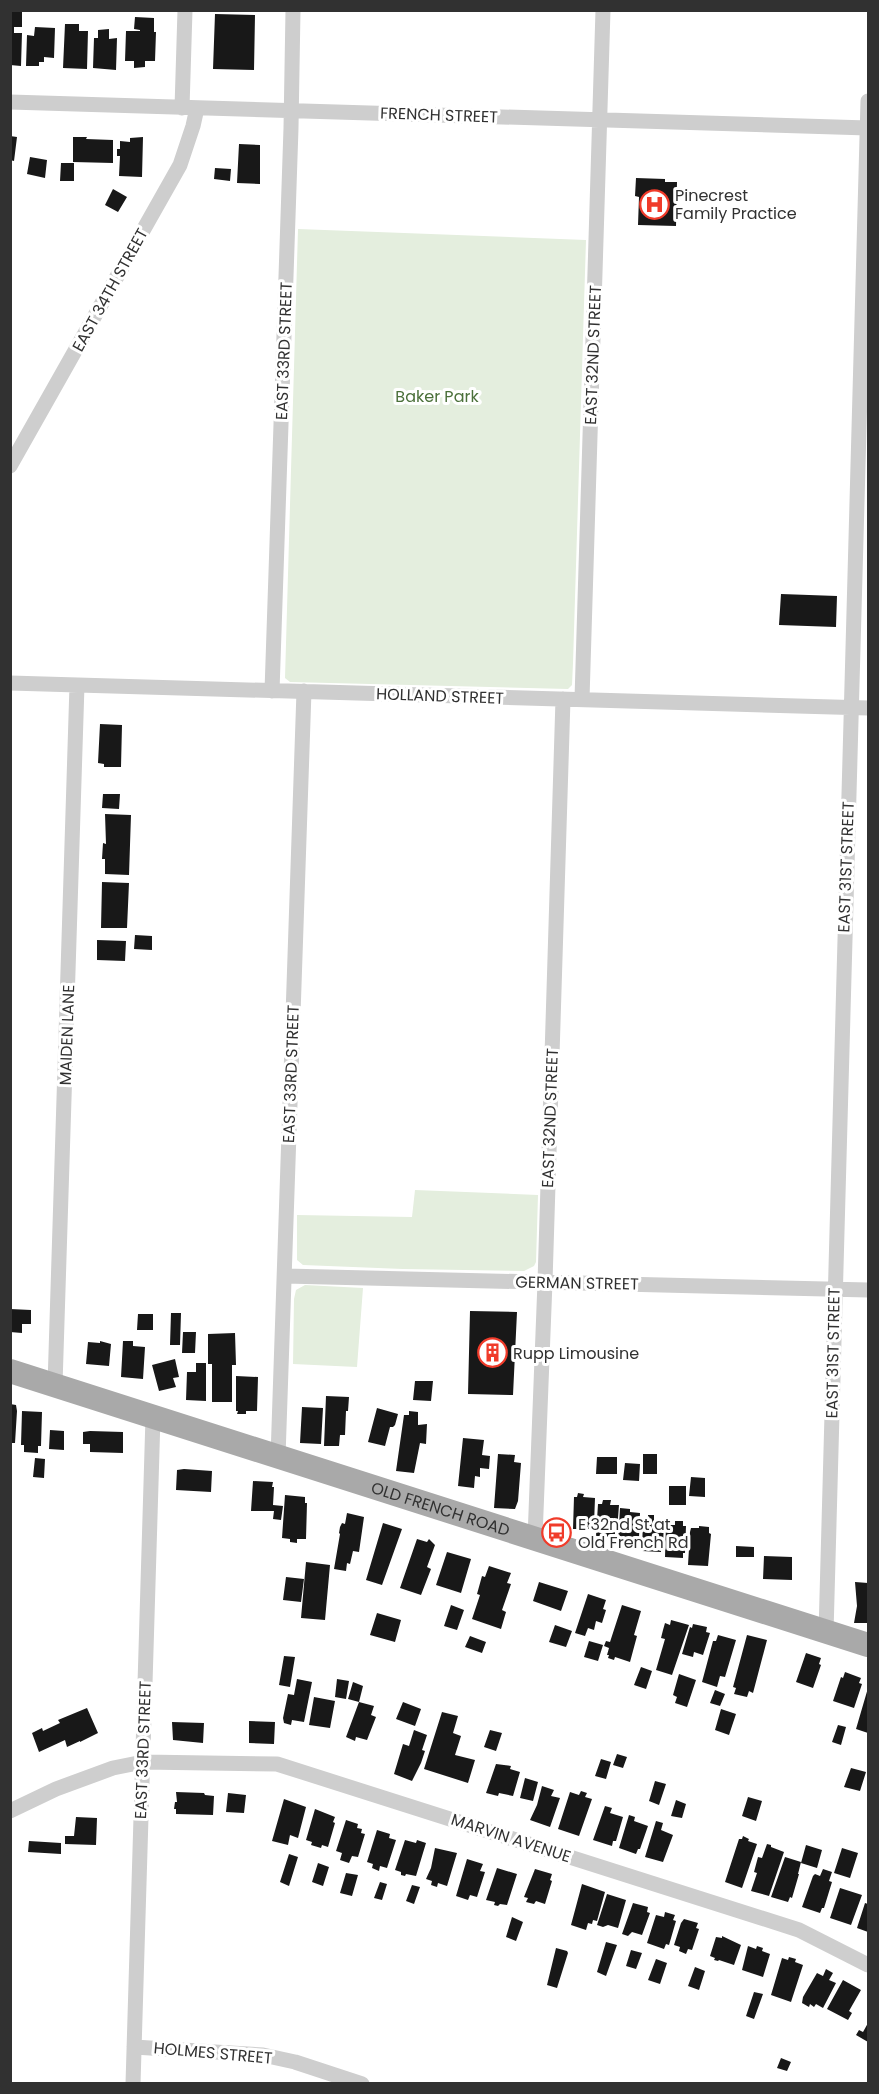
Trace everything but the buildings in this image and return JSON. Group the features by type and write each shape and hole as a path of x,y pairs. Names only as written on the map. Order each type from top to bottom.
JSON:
{"main road":[{"name":"OLD FRENCH ROAD","path":"10,1371 868,1645"}],"street":[{"name":"EAST 34TH STREET","path":"10,466 180,165 189,108 185,10"},
{"name":"EAST 33RD STREET","path":"272,691 292,111 293,10"},
{"name":"EAST 32ND STREET","path":"582,699 603,10"},
{"name":"EAST 31ST STREET","path":"826,1633 868,101"},
{"name":"FRENCH STREET","path":"10,102 868,128"},
{"name":"HOLLAND STREET","path":"10,683 868,708"},
{"name":"MAIDEN LANE","path":"56,1385 77,685"},
{"name":"EAST 33RD STREET","path":"278,1457 304,691"},
{"name":"EAST 32ND STREET","path":"535,1538 563,699"},
{"name":"GERMAN STREET","path":"285,1276 868,1290"},
{"name":"EAST 33RD STREET","path":"133,2084 153,1417"},
{"name":"MARVIN AVENUE","path":"10,1810 113,1767 143,1762 277,1764 799,1930 868,1965"},
{"name":"HOLMES STREET","path":"134,2047 263,2055 295,2062 362,2084"}],"green space":[{"name":"Baker Park","path":"298,229 586,240 573,663 572,685 568,689 290,682 285,678"},
{"path":"415,1190 538,1195 534,1266 524,1271 403,1269 303,1265 297,1260 297,1215 412,1217"},
{"path":"305,1285 363,1288 357,1367 293,1364 294,1299 296,1290"}],"place":[{"name":"Pinecrest Family Practice","path":"654,204"},
{"name":"Rupp Limousine","path":"492,1353"},
{"name":"E 32nd St at Old French Rd","path":"557,1533"}]}
